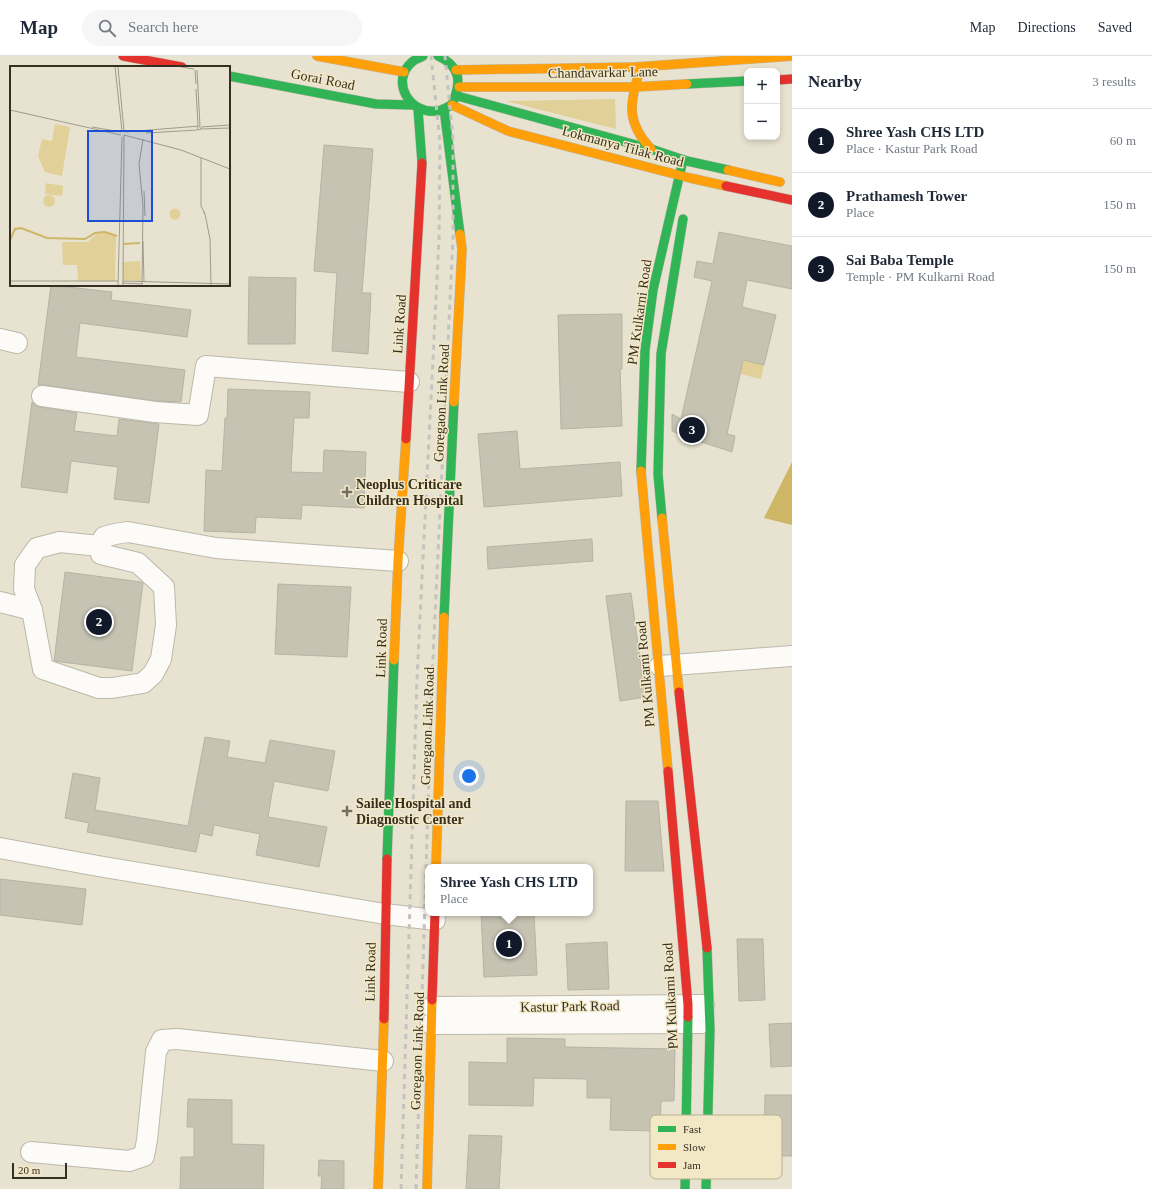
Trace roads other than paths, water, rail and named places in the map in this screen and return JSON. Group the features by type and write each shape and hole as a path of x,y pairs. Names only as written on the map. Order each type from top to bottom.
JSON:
{"main road":[{"path":"124,56 148,58 178,66"},
{"name":"Gorai Road","path":"317,56 404,72"},
{"path":"415,107 406,98 402,81 404,72 409,64 420,56"},
{"path":"438,56 452,63 459,78 458,92 448,106"},
{"name":"Chandavarkar Lane","path":"452,63 642,67 792,56"},
{"path":"642,67 635,87 632,103 632,116 636,131 642,141 651,150"},
{"name":"Gorai Road","path":"230,76 376,104 415,107 427,112 436,111 448,106"},
{"path":"780,80 792,79"},
{"name":"Chandavarkar Lane","path":"458,92 635,87 744,81"},
{"name":"Lokmanya Tilak Road","path":"458,92 683,160 792,185"},
{"name":"Lokmanya Tilak Road","path":"448,106 508,131 679,176 690,182 792,200"},
{"name":"Goregaon Link Road","path":"436,864 446,563 462,249 448,106"},
{"name":"Link Road","path":"378,1189 383,1061 385,914 398,561 422,176 422,154 415,107"},
{"name":"PM Kulkarni Road","path":"683,160 653,290 644,350 641,468 667,665 685,750 706,936 709,1014 707,1115"},
{"path":"690,182 693,162"},
{"name":"PM Kulkarni Road","path":"685,209 661,354 658,474 667,665 687,1014 686,1115"},
{"name":"Goregaon Link Road","path":"426,1189 435,917"},
{"name":"PM Kulkarni Road","path":"685,1179 685,1189"},
{"name":"PM Kulkarni Road","path":"706,1179 706,1189"}],"street":[{"path":"42,396 155,412 198,415 206,366 409,382"},
{"path":"99,546 60,542 37,548 25,565 24,589 32,610 43,669 99,688 112,688 143,683 153,674 161,659 166,625 164,587 138,563 101,554 99,546 104,537 128,532 216,548 398,561"},
{"path":"0,602 32,610"},
{"path":"667,665 792,656"},
{"path":"0,848 385,914 435,917"},
{"name":"Kastur Park Road","path":"432,1016 709,1014"},
{"path":"31,1152 128,1161 144,1156 156,1052 162,1040 177,1039 383,1061"}],"railway":[{"path":"401,1189 417,678 439,239 440,142 431,56"},
{"path":"426,864 432,679 453,238 453,138 445,56"},
{"path":"416,1189 425,902"}],"place":[{"name":"Sai Baba Temple","path":"692,430"},
{"name":"Neoplus Criticare Children Hospital","path":"347,492"},
{"name":"Prathamesh Tower","path":"99,622"},
{"name":"Sailee Hospital and Diagnostic Center","path":"347,811"},
{"name":"Shree Yash CHS LTD","path":"509,944"}]}
